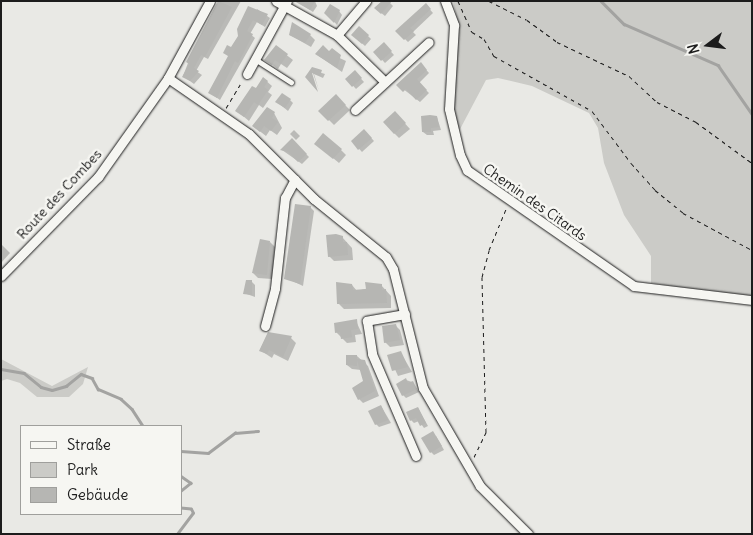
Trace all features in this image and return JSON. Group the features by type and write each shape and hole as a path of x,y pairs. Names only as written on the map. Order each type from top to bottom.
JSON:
{"street":[{"name":"Route des Combes","path":"1,276 98,177 168,78 210,1"},
{"path":"276,1 286,4 337,34 385,82"},
{"path":"337,34 366,1"},
{"name":"Chemin des Citards","path":"445,1 454,25 449,110 460,155 470,173 634,286 752,300"},
{"path":"246,74 286,4"},
{"path":"355,110 429,42"},
{"path":"168,78 249,134 314,199 386,257 393,269 423,388 480,486 528,534"},
{"path":"265,326 274,288 285,198 295,179"},
{"path":"405,314 367,321 372,354 416,456"}],"lane":[{"path":"255,59 291,82"}],"path":[{"path":"458,1 472,32 484,39 494,56 592,111 631,163 655,190 683,213 752,250"},
{"path":"489,1 527,20 557,42 629,76 657,102 696,122 752,163"},
{"path":"222,115 246,74"},
{"path":"467,466 486,432 482,277 499,223 507,207 513,203"}],"green space":[{"path":"453,1 752,1 752,298 651,283 651,256 624,215 604,163 598,128 589,113 532,86 498,78 486,80 458,133 453,105 459,28"},
{"path":"1,359 52,386 88,367 83,384 69,397 37,397 20,383 7,379 1,381"}],"building":[{"path":"218,1 232,7 205,57 201,55 194,68 199,71 190,81 182,77 189,64 186,62"},
{"path":"294,1 315,1 310,10"},
{"path":"382,1 392,1 381,14 374,8"},
{"path":"426,3 431,9 410,28 414,31 404,40 395,31"},
{"path":"330,4 340,10 334,23 324,13"},
{"path":"248,6 268,14 262,25 253,20 247,31 253,34 238,63 235,61 217,98 208,93 228,56 223,53 227,45 231,47 238,36 237,29"},
{"path":"292,22 311,34 305,43 289,35"},
{"path":"359,26 369,35 362,44 351,35"},
{"path":"384,42 392,51 381,61 373,52"},
{"path":"276,45 288,54 281,64 275,60 272,65 264,60"},
{"path":"323,45 329,51 332,48 341,55 337,68 315,54"},
{"path":"421,62 427,70 417,79 427,90 416,100 406,89 403,92 396,85"},
{"path":"312,67 322,70 320,76 312,73 318,92 305,77"},
{"path":"355,70 362,78 352,87 345,79"},
{"path":"263,77 268,81 264,87 268,90 258,105 254,102 244,117 235,111 252,86 256,88"},
{"path":"282,93 291,99 285,108 275,102"},
{"path":"336,94 346,105 328,121 318,111"},
{"path":"267,107 275,112 272,118 278,122 271,131 264,126 260,132 252,126"},
{"path":"395,111 406,123 394,134 383,122"},
{"path":"421,116 437,116 439,127 431,128 431,132 422,132"},
{"path":"364,129 372,138 358,150 351,141"},
{"path":"323,133 342,149 333,159 314,144"},
{"path":"292,138 307,154 298,162 288,152 280,150"},
{"path":"295,204 311,206 300,284 284,279"},
{"path":"336,234 343,236 343,242 347,242 348,255 328,257 326,235"},
{"path":"260,239 270,241 267,275 252,273"},
{"path":"246,280 252,280 252,295 243,294"},
{"path":"336,282 352,284 353,290 366,289 365,282 382,284 382,290 386,289 387,303 337,304"},
{"path":"357,319 358,329 351,330 352,337 341,339 340,332 335,333 334,323"},
{"path":"396,324 400,340 384,343 382,326"},
{"path":"268,332 292,336 283,357 269,350 267,354 259,351"},
{"path":"401,351 408,367 392,371 387,355"},
{"path":"346,355 357,355 357,359 365,360 375,391 358,400 352,388 363,381 357,360 357,366 346,365"},
{"path":"406,378 408,383 413,381 417,389 402,396 396,384"},
{"path":"381,405 388,420 375,425 368,411"},
{"path":"418,407 426,423 420,426 416,418 410,421 406,412"},
{"path":"433,431 442,446 430,453 421,438"}],"waterway":[{"path":"601,1 624,24 718,65 752,114"},
{"path":"1,369 24,373 41,387 52,390 66,386 81,374 92,378 98,389 121,399 132,409 142,425"},
{"path":"182,451 208,453 235,433 258,431"},
{"path":"182,477 191,483 182,490"},
{"path":"177,534 193,513 191,509 182,508"}]}
